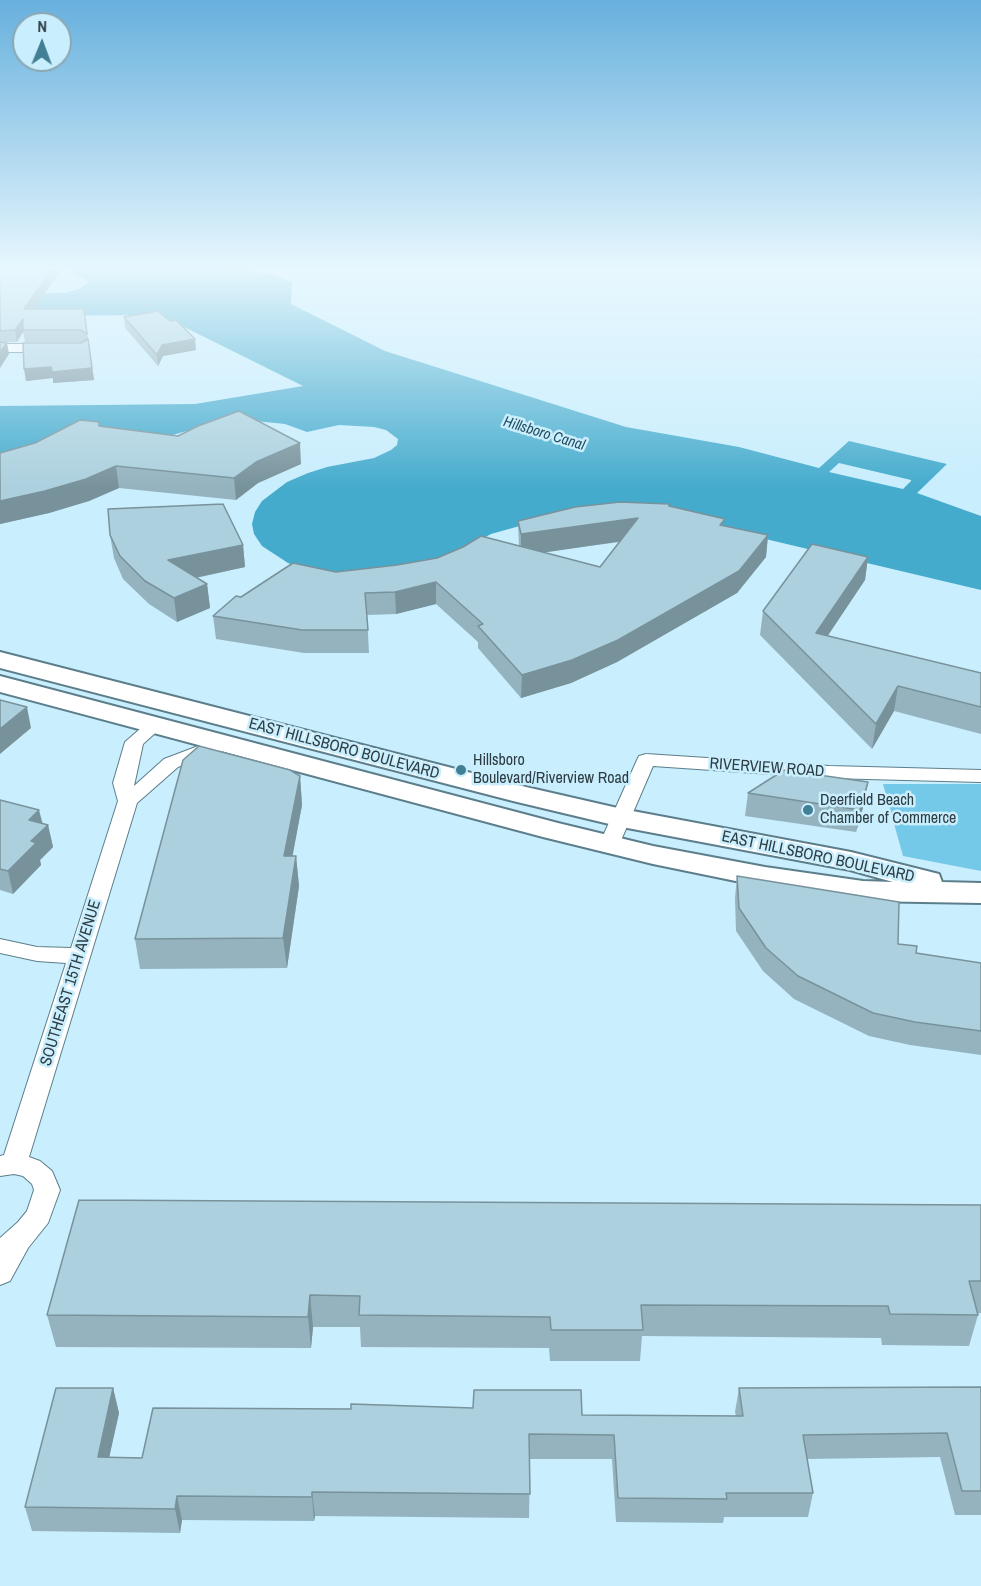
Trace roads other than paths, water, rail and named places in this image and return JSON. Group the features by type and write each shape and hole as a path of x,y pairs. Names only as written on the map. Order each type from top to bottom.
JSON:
{"main road":[{"name":"EAST HILLSBORO BOULEVARD","path":"0,660 153,712 222,743 609,845 765,877 863,891 976,893"},
{"name":"EAST HILLSBORO BOULEVARD","path":"0,684 36,694 153,712 338,747 622,818 851,861 976,893"}],"street":[{"path":"0,348 60,348"},
{"name":"SOUTHEAST 15TH AVENUE","path":"7,1165 128,801 123,783 134,742 153,712"},
{"path":"128,801 171,763 222,743"},
{"name":"RIVERVIEW ROAD","path":"609,845 646,760 829,772 981,776"},
{"path":"0,946 37,954 78,956"},
{"path":"0,1274 9,1246 39,1215 47,1190 43,1178 31,1168 7,1165"}],"water":[{"name":"Hillsboro Canal","path":"210,340 363,340 385,351 626,427 739,447 819,468 849,441 947,464 917,493 981,516 981,590 757,537 534,522 491,534 446,559 349,576 304,569 288,563 262,546 254,534 252,524 255,512 262,501 287,482 308,473 374,458 397,445 398,439 386,430 374,427 339,425 307,432 285,424 245,420 210,424 166,437 121,430 0,467 0,406 195,404 303,386","holes":["839,463 911,481 903,489 829,472"]}],"place":[{"name":"Hillsboro Boulevard/Riverview Road","path":"461,770"},
{"name":"Deerfield Beach Chamber of Commerce","path":"808,810"}]}
